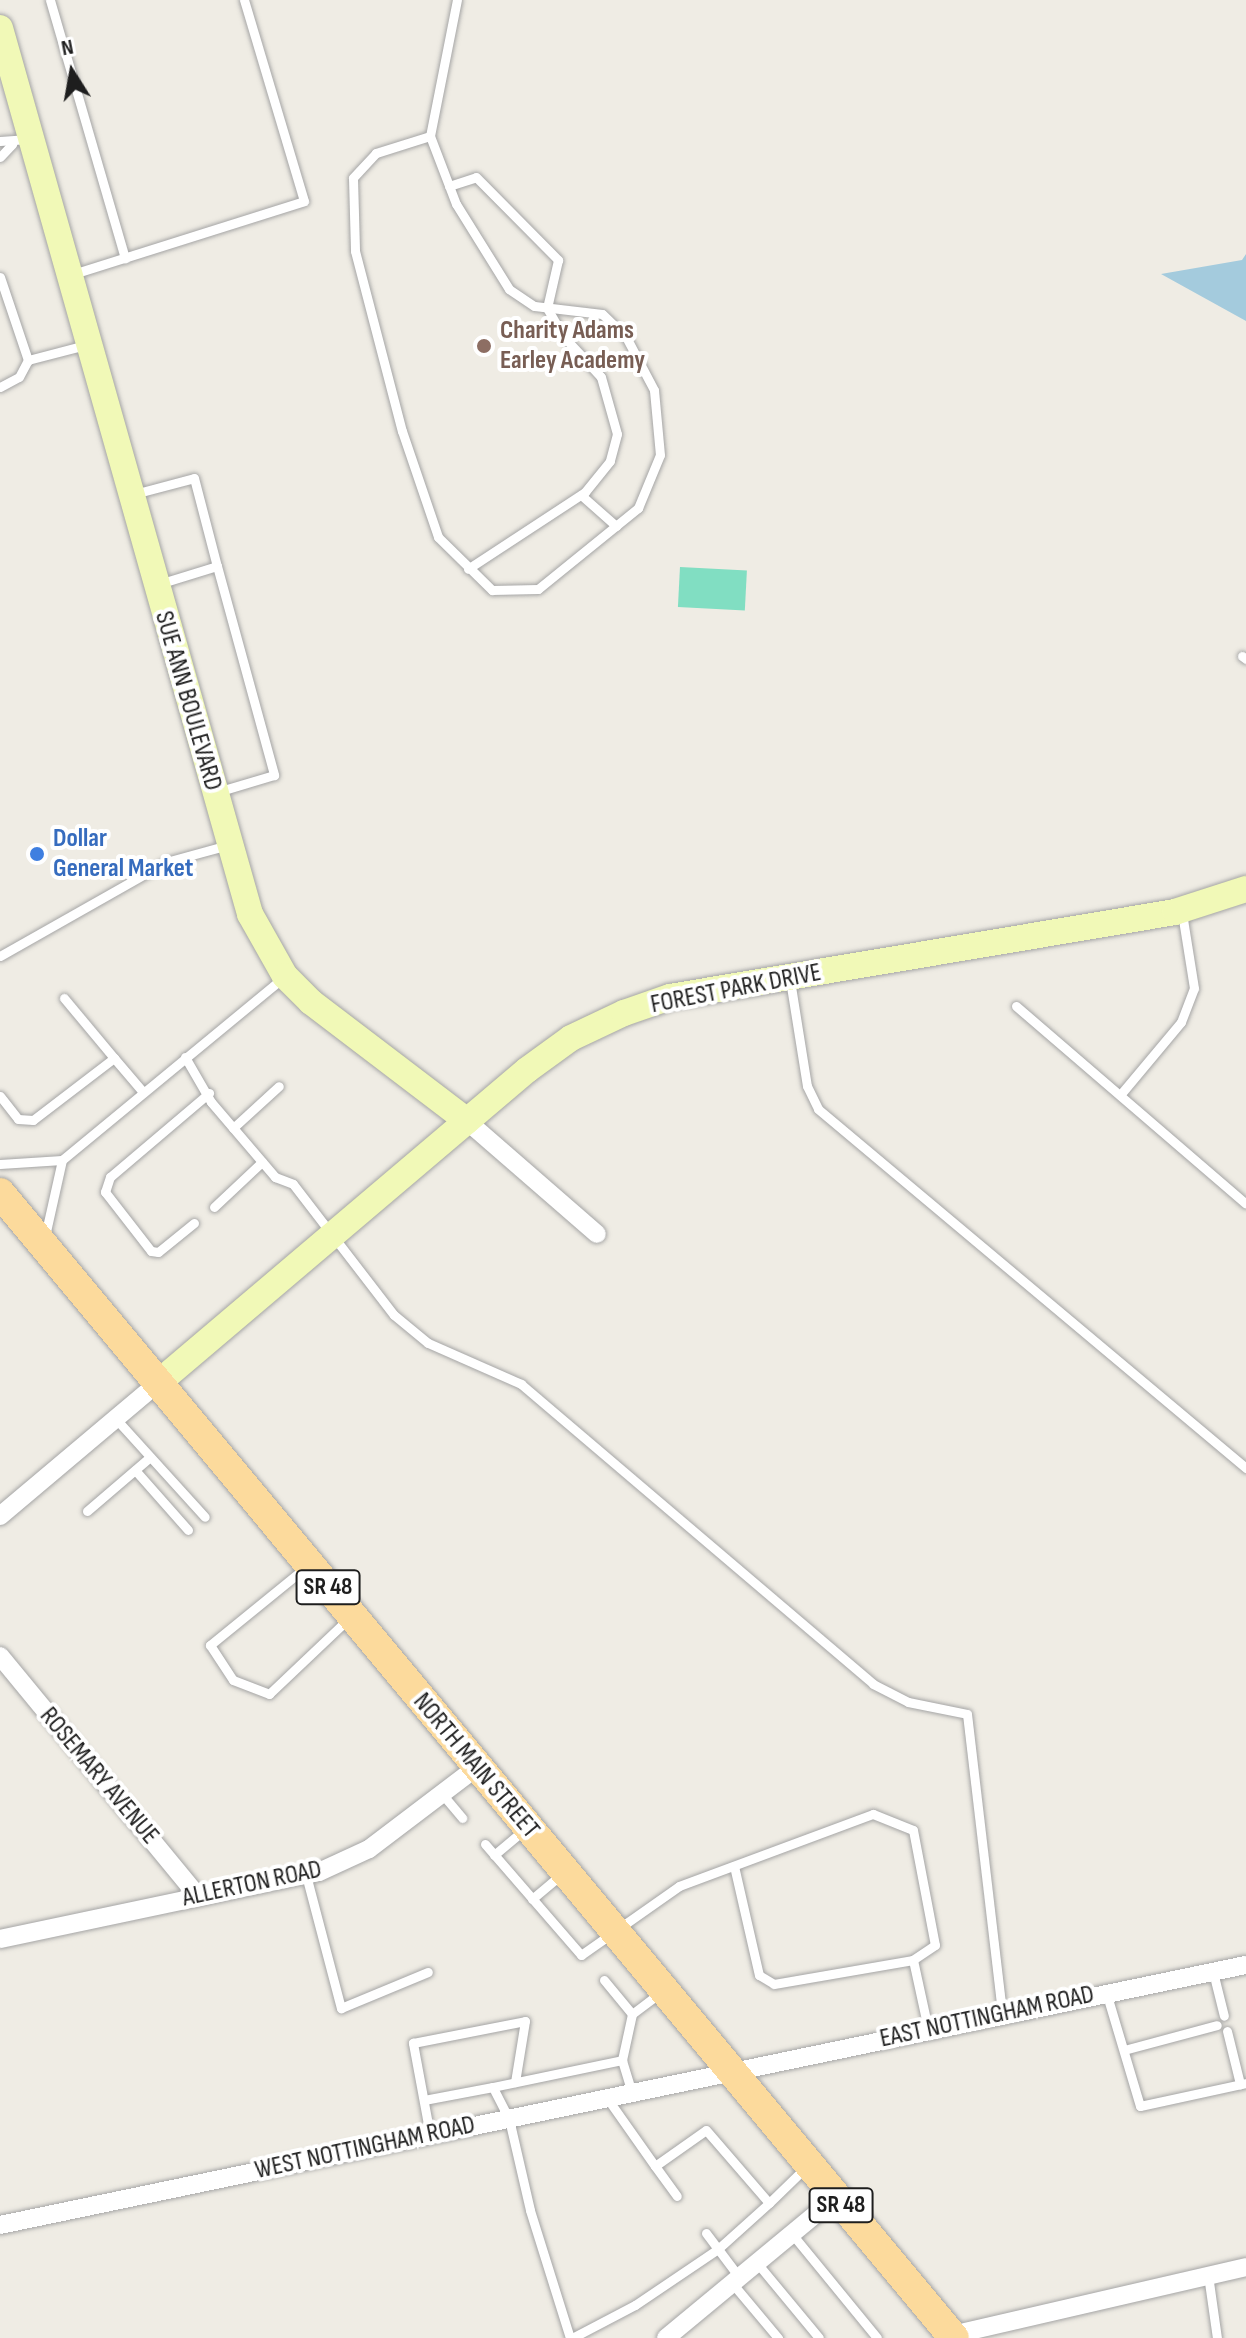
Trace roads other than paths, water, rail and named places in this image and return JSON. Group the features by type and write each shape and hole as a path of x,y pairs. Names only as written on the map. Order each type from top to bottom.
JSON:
{"main road":[{"name":"NORTH MAIN STREET","path":"0,1193 45,1243 158,1383 953,2337"}],"street":[{"name":"SUE ANN BOULEVARD","path":"0,28 22,141 69,276 250,914 285,976 359,1044 467,1121 597,1234"},
{"name":"FOREST PARK DRIVE","path":"158,1383 467,1121 571,1038 624,1013 670,997 1181,911 1246,889"},
{"path":"0,1516 158,1383"},
{"name":"ROSEMARY AVENUE","path":"0,1656 198,1896"},
{"name":"ALLERTON ROAD","path":"0,1939 306,1875 369,1849 477,1767"},
{"name":"EAST NOTTINGHAM ROAD","path":"730,2072 1002,2012 1246,1965"},
{"name":"WEST NOTTINGHAM ROAD","path":"0,2225 730,2072"},
{"path":"666,2338 835,2198"},
{"path":"953,2337 1246,2267"}],"lane":[{"path":"50,0 125,258"},
{"path":"69,276 304,201 244,0"},
{"path":"430,136 376,153 353,178 355,251 402,431 438,537 453,556 492,590 538,589 638,508 660,455 654,390 626,337 602,314 534,306 509,289 449,186 430,136 457,0"},
{"path":"0,141 22,141"},
{"path":"0,157 22,141"},
{"path":"449,186 476,177 558,260 547,308 564,337 601,377 617,434 610,461 581,495 468,569"},
{"path":"0,277 28,360 19,377 0,387"},
{"path":"28,360 88,344"},
{"path":"130,495 194,478 274,775 214,793"},
{"path":"581,495 616,526"},
{"path":"156,585 217,566"},
{"path":"0,956 166,862 228,845"},
{"path":"1120,1095 1181,1022 1194,988 1181,911"},
{"path":"0,1164 62,1160 285,976"},
{"path":"790,977 807,1086 818,1109 1246,1468"},
{"path":"64,998 143,1092"},
{"path":"1016,1006 1246,1204"},
{"path":"185,1057 233,1128 275,1177 293,1184 394,1315 428,1343 521,1384 873,1684 908,1702 967,1714 1002,2012"},
{"path":"0,1096 18,1119 33,1120 114,1058"},
{"path":"233,1128 279,1086"},
{"path":"194,1223 158,1252 151,1251 105,1192 110,1177 209,1093"},
{"path":"45,1243 62,1160"},
{"path":"214,1207 262,1162"},
{"path":"116,1419 205,1517"},
{"path":"87,1511 150,1457"},
{"path":"135,1470 188,1530"},
{"path":"309,1564 210,1645 233,1680 269,1694 352,1616"},
{"path":"443,1795 462,1818"},
{"path":"485,1844 581,1955 679,1886 873,1814 913,1830 935,1945 913,1960 774,1984 759,1975 734,1866"},
{"path":"494,1855 527,1827"},
{"path":"532,1899 564,1872"},
{"path":"306,1875 341,2008 428,1972"},
{"path":"913,1960 928,2029"},
{"path":"1213,1972 1224,2016"},
{"path":"604,1980 632,2014"},
{"path":"632,2093 622,2060 632,2014 663,1990"},
{"path":"1106,1992 1140,2106 1243,2084 1227,2031"},
{"path":"430,2135 413,2043 525,2021 515,2082"},
{"path":"1124,2050 1217,2025"},
{"path":"424,2100 622,2060"},
{"path":"493,2087 509,2119 530,2210 571,2338 635,2305 718,2249 808,2165"},
{"path":"607,2098 677,2196"},
{"path":"655,2166 706,2130 769,2203"},
{"path":"706,2233 735,2280 778,2338"},
{"path":"792,2234 877,2338"},
{"path":"757,2263 819,2338"},
{"path":"1208,2275 1217,2338"}],"water":[{"path":"1246,254 1246,321 1161,274 1242,260"}],"place":[{"name":"Charity Adams Earley Academy","path":"484,346"},
{"name":"Dollar General Market","path":"37,854"}]}
